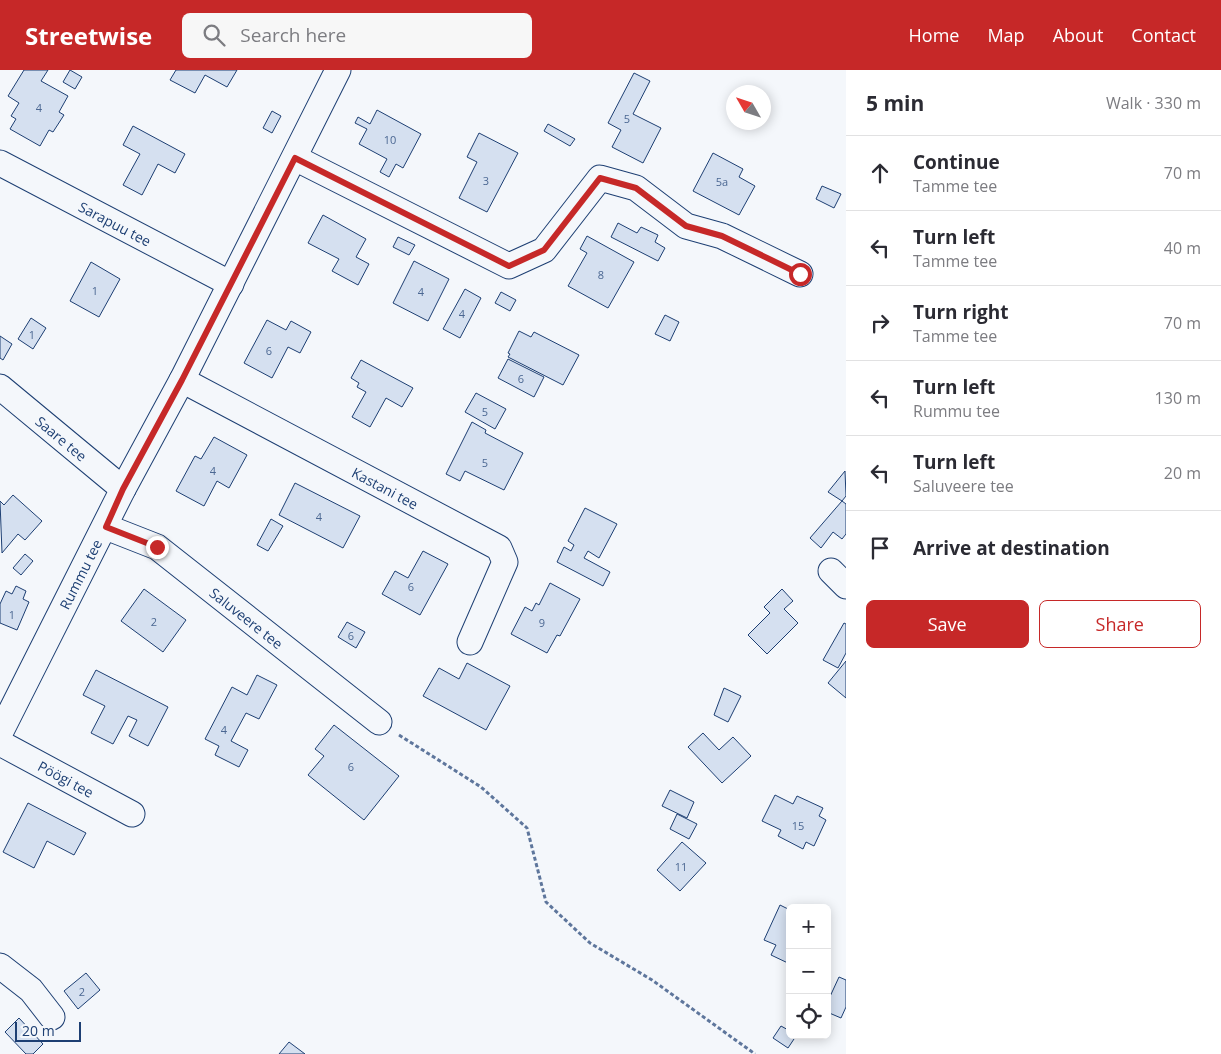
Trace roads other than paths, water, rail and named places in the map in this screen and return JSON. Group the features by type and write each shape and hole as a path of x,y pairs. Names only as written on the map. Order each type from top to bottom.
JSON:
{"street":[{"name":"Rummu tee","path":"0,733 106,527 123,489 231,284 338,70"},
{"path":"295,158 509,266 544,250 600,178 636,188 686,226 722,236 800,274"},
{"name":"Sarapuu tee","path":"0,163 231,284"},
{"name":"Kastani tee","path":"182,380 499,548 505,562 470,642"},
{"name":"Saare tee","path":"0,387 123,489"},
{"name":"Saluveere tee","path":"106,527 157,547 379,722"},
{"name":"Pöögi tee","path":"0,743 132,814"},
{"path":"0,966 31,990 52,1017"}]}
